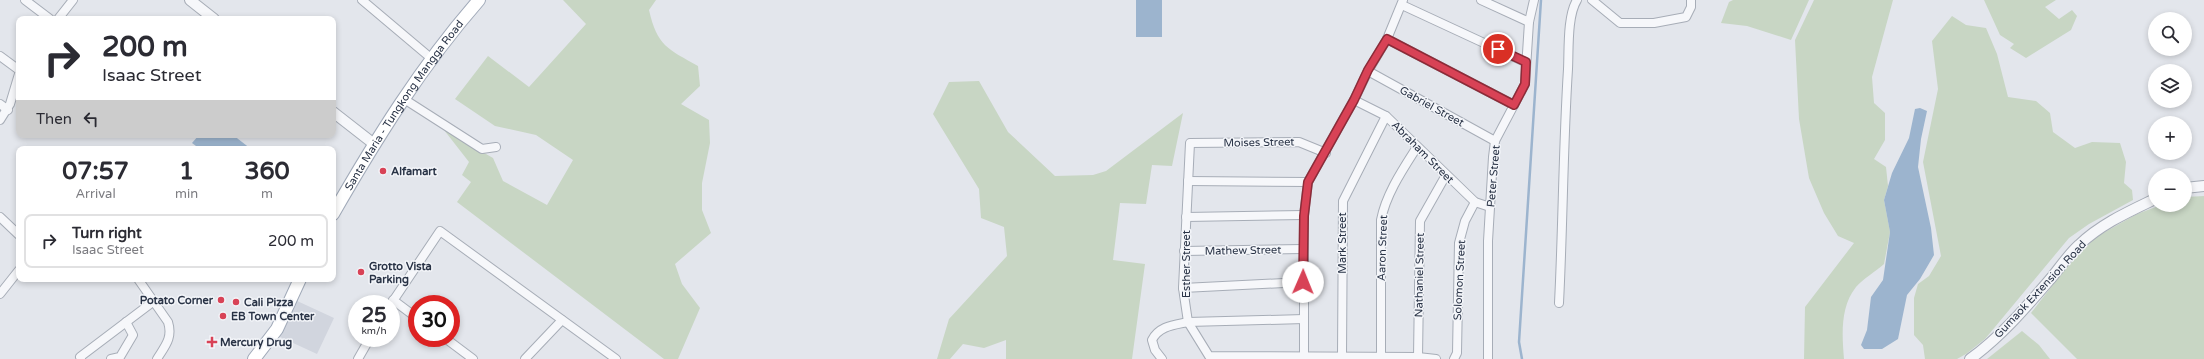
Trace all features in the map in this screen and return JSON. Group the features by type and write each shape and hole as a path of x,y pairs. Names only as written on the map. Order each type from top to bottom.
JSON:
{"main road":[{"name":"Santa Maria - Tungkong Mangga Road","path":"336,209 374,144 404,99 454,28 479,0"},
{"path":"254,359 277,329 299,282"}],"street":[{"path":"25,0 46,16"},
{"path":"60,16 73,0"},
{"path":"190,0 210,16"},
{"path":"362,0 432,59"},
{"path":"1481,0 1529,22"},
{"name":"Peter Street","path":"1488,359 1488,249 1495,141 1525,84 1529,22 1534,0"},
{"path":"1559,303 1568,68 1573,10 1577,0"},
{"path":"1592,0 1620,23 1634,25 1686,17 1691,7 1691,0"},
{"path":"1436,359 1418,357 1304,357 1303,249 1304,216 1308,182 1326,153 1368,70 1387,39 1402,3 1526,62"},
{"path":"1387,39 1514,105"},
{"path":"0,56 16,68"},
{"name":"Gabriel Street","path":"1368,70 1495,141"},
{"path":"0,120 8,110 16,84"},
{"path":"404,99 482,149 496,147"},
{"name":"Abraham Street","path":"1354,100 1386,116 1475,202 1490,207"},
{"path":"0,104 8,110"},
{"path":"336,114 374,144"},
{"name":"Mark Street","path":"1342,357 1343,201 1386,116"},
{"name":"Moises Street","path":"1190,144 1300,142 1326,153"},
{"name":"Esther Street","path":"1190,144 1184,251 1184,288 1188,322 1209,356 1304,357"},
{"name":"Aaron Street","path":"1381,358 1381,220 1383,209 1400,175 1417,147"},
{"name":"Nathaniel Street","path":"1418,357 1420,221 1446,175"},
{"path":"1188,181 1308,182"},
{"path":"2192,187 2204,186"},
{"name":"Solomon Street","path":"1454,359 1457,353 1459,243 1465,221 1475,202"},
{"name":"Gumaok Extension Road","path":"1970,359 1982,350 2018,316 2079,245 2113,220 2148,202"},
{"path":"1186,217 1304,216"},
{"path":"0,217 16,232"},
{"path":"397,295 440,231 616,359"},
{"name":"Mathew Street","path":"1184,251 1303,249"},
{"path":"0,294 16,274"},
{"path":"140,282 168,322 171,330 170,339 157,359"},
{"path":"1184,288 1303,282"},
{"path":"81,359 80,358 154,301"},
{"path":"1162,359 1155,350 1152,340 1154,335 1166,327 1188,322 1304,319"},
{"path":"525,359 562,320"},
{"path":"111,359 120,356 134,335 126,322"},
{"path":"358,359 365,347"},
{"path":"457,347 473,359"}],"shaded area":[{"path":"295,300 334,318 317,354 278,336"}],"green space":[{"path":"563,0 656,0 649,10 652,22 660,39 671,50 698,66 700,86 681,104 709,120 710,143 702,183 702,210 711,233 675,264 682,284 700,308 678,359 664,359 457,202 471,182 462,175 469,162 444,130 493,158 503,181 547,205 573,160 536,135 495,126 455,99 488,56 529,87 586,24"},
{"path":"1733,0 1809,0 1791,40 1747,26 1721,23 1729,2"},
{"path":"1814,0 1893,0 1872,77 1874,103 1885,113 1885,140 1874,159 1886,167 1888,186 1884,200 1890,232 1884,264 1856,287 1847,303 1843,322 1844,359 1804,359 1805,307 1854,243 1838,236 1824,213 1809,178 1799,119 1795,40"},
{"path":"1984,0 2056,0 2045,7 2059,19 2072,10 2077,16 2071,30 2026,58 2010,48 2014,44 2000,35"},
{"path":"1952,16 1966,25 1986,28 1997,54 2008,97 2036,101 2050,113 2053,132 2075,148 2092,142 2120,143 2126,162 2124,183 2132,190 2133,200 2089,224 2069,238 1985,339 1966,354 1957,359 1925,359 1923,345 1914,335 1914,298 1918,284 1929,276 1941,256 1923,162 1938,89 1932,41"},
{"path":"979,81 1008,132 1055,176 1093,175 1106,171 1183,113 1172,166 1152,165 1146,204 1120,203 1113,260 1145,264 1132,359 1006,359 1006,340 984,348 963,344 950,359 937,359 949,319 1007,256 1004,227 981,218 979,189 933,114 949,82"},
{"path":"2204,196 2204,359 2077,359 2031,313 2065,269 2096,237 2137,214 2148,210 2148,212 2192,212 2192,197"},
{"path":"2022,331 2039,345 2050,359 1987,359"}],"water":[{"path":"1136,0 1162,0 1162,37 1136,37"},
{"path":"1920,108 1927,111 1921,139 1918,167 1931,228 1934,255 1920,279 1907,295 1898,339 1882,349 1864,349 1861,345 1867,330 1871,297 1883,280 1890,232 1884,200 1892,173 1909,138 1915,109"},
{"path":"196,138 237,138 247,146 196,146 192,143"}],"waterway":[{"path":"1522,359 1519,342 1541,0"}],"place":[{"name":"Alfamart","path":"383,171"},
{"name":"Grotto Vista Parking","path":"361,272"},
{"name":"Potato Corner","path":"221,300"},
{"name":"Cali Pizza","path":"236,302"},
{"name":"EB Town Center","path":"223,316"},
{"name":"Mercury Drug","path":"212,342"}],"route":[{"path":"1303,282 1304,216 1308,182 1326,153 1368,70 1387,39 1514,105 1525,84 1526,62 1498,49"}]}
